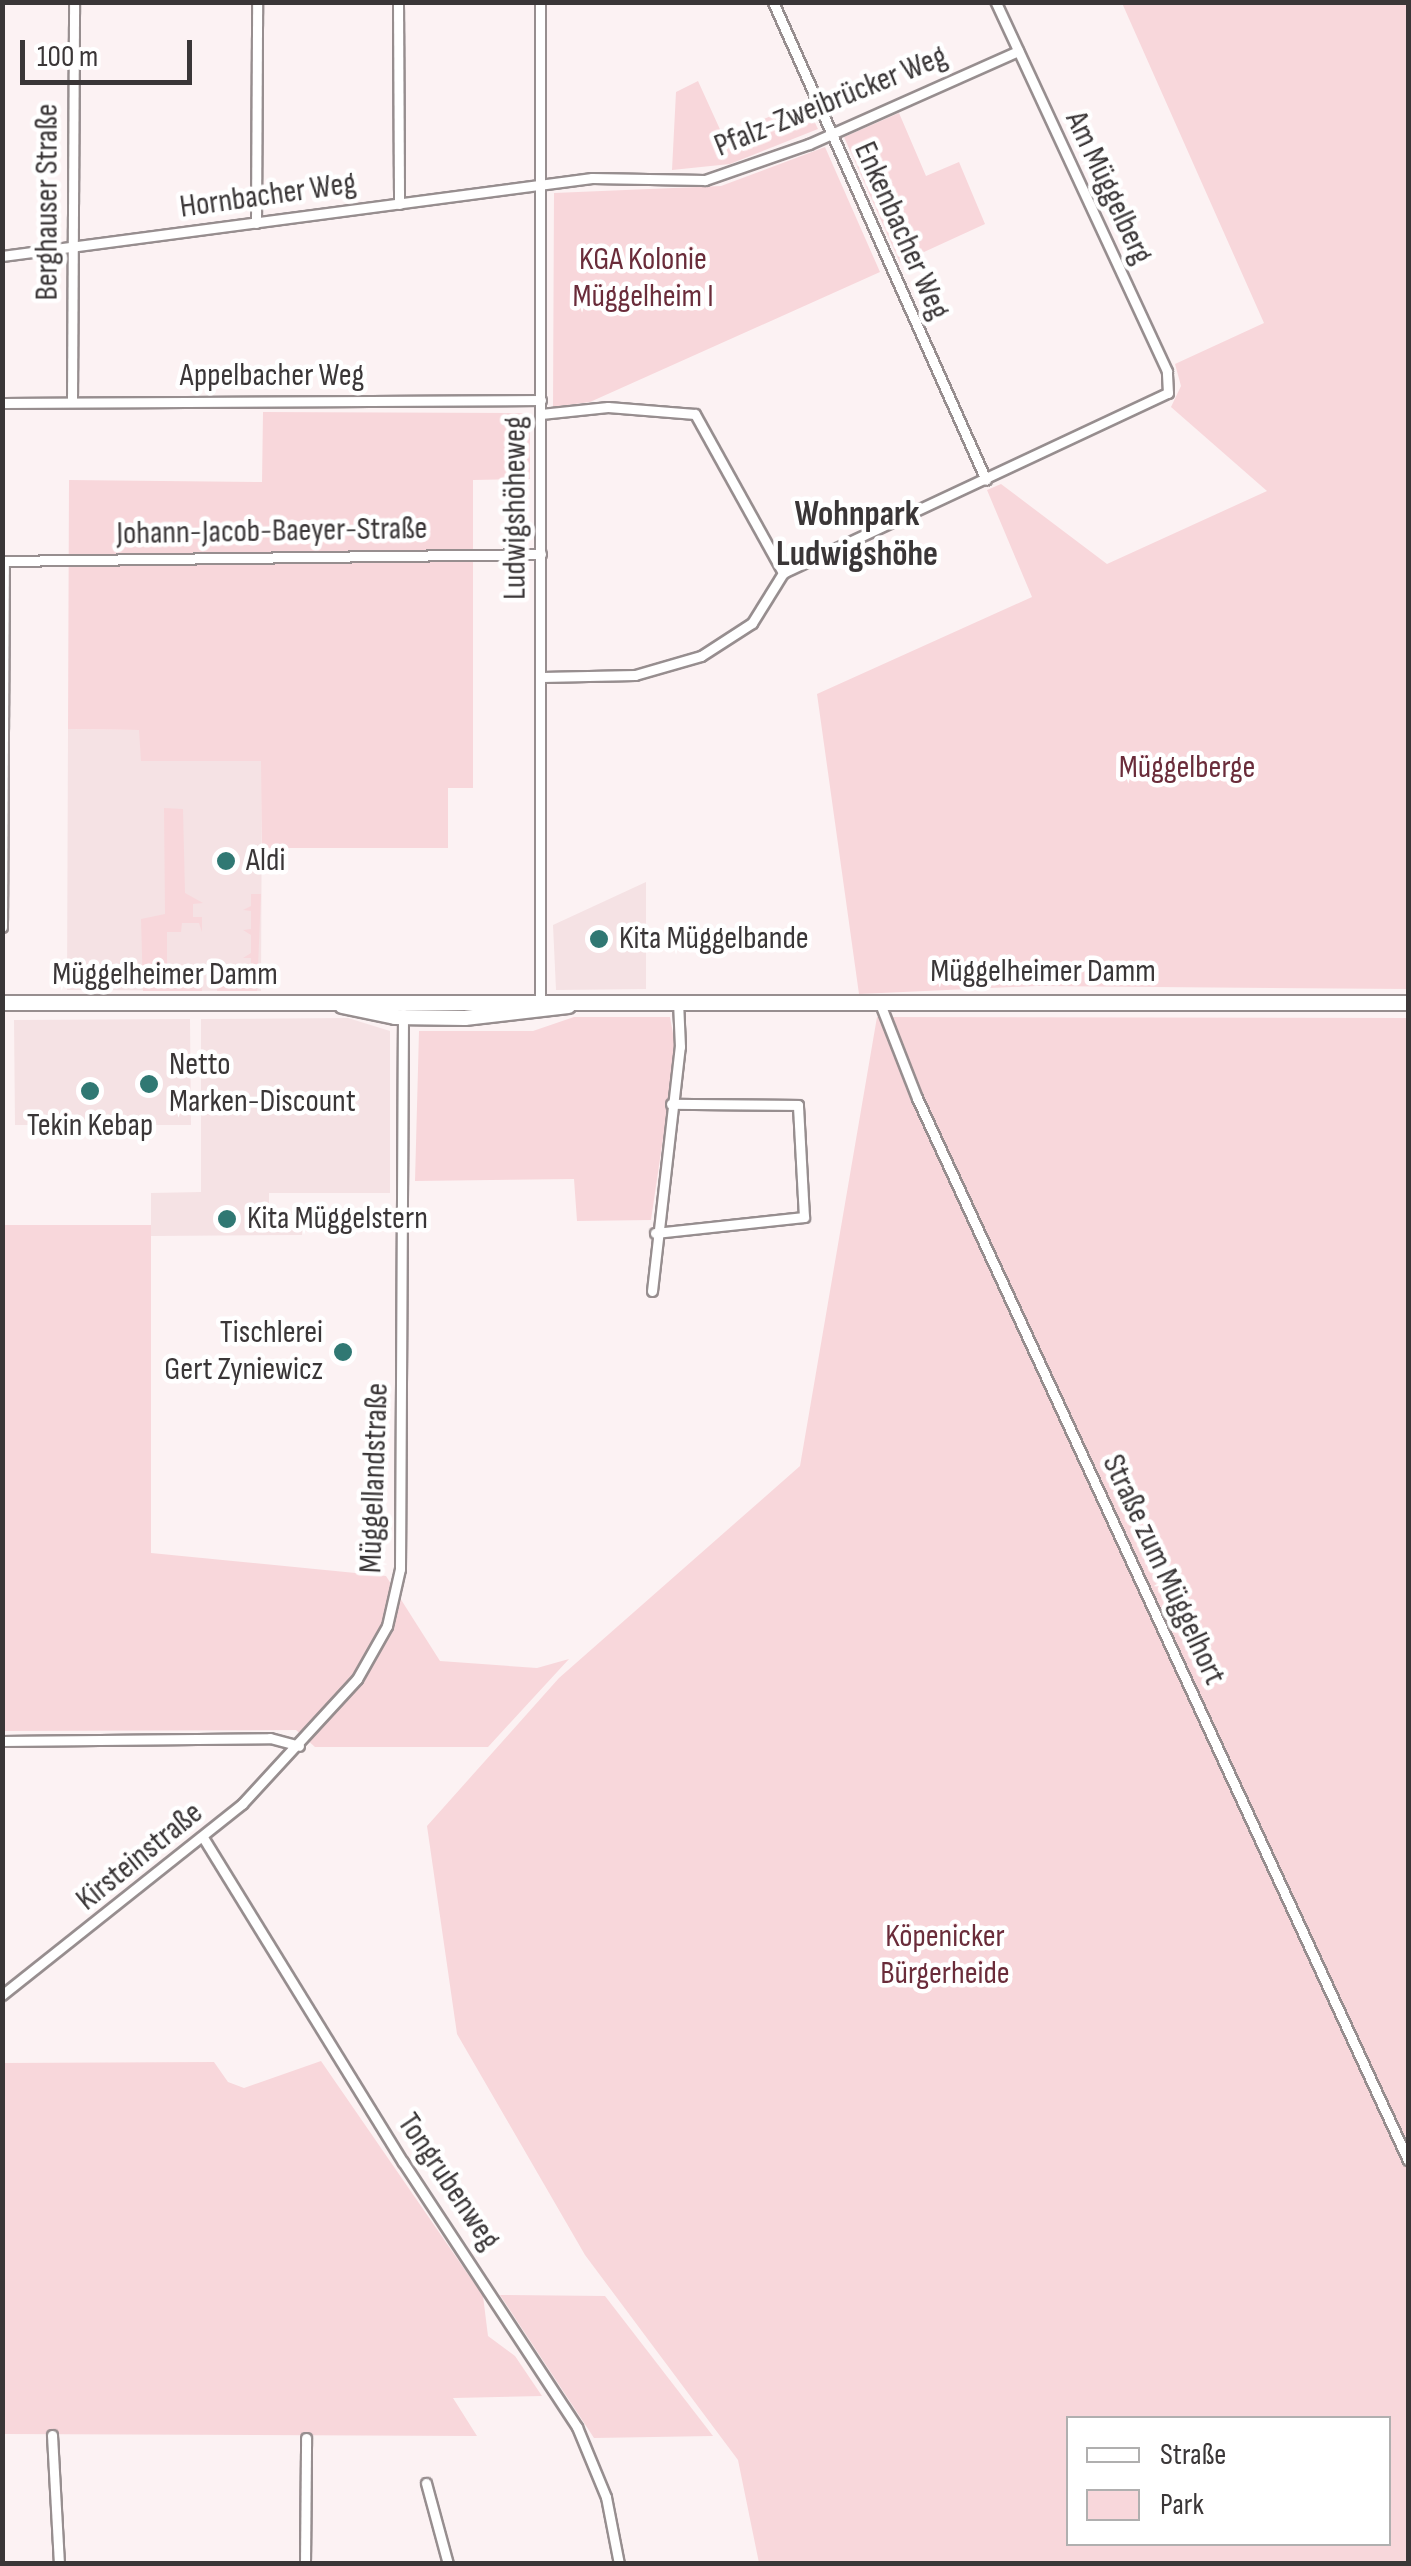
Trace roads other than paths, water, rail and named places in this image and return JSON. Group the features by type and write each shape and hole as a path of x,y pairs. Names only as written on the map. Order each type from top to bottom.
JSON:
{"main road":[{"name":"Müggelheimer Damm","path":"2,1003 327,1002 403,1009 540,1007 583,1001 879,998 1408,1003"}],"street":[{"name":"Berghauser Straße","path":"72,402 74,2"},
{"path":"256,223 257,2"},
{"path":"398,2 398,204"},
{"name":"Ludwigshöheweg","path":"540,2 540,1007"},
{"name":"Enkenbacher Weg","path":"773,2 986,480"},
{"name":"Am Müggelberg","path":"986,480 1168,393 1167,372 996,2"},
{"name":"Pfalz-Zweibrücker Weg","path":"541,185 608,176 705,180 831,134 1018,50"},
{"name":"Hornbacher Weg","path":"2,256 541,185"},
{"name":"Appelbacher Weg","path":"2,403 541,400"},
{"path":"541,414 608,407 695,414 783,572"},
{"path":"542,677 635,675 701,656 752,623 783,572 986,480"},
{"name":"Johann-Jacob-Baeyer-Straße","path":"2,926 3,561 541,554"},
{"name":"Straße zum Müggelhort","path":"879,998 882,1023 1408,2160"},
{"path":"652,1291 655,1233 680,1047 678,1001"},
{"name":"Müggellandstraße","path":"299,1746 376,1649 400,1569 403,1009"},
{"path":"655,1233 804,1218 798,1105 671,1104"},
{"path":"2,1741 270,1738 299,1746"},
{"name":"Kirsteinstraße","path":"2,1994 204,1839 299,1746"},
{"name":"Tongrubenweg","path":"204,1839 403,2162 578,2427 606,2496 620,2564"},
{"path":"52,2435 59,2564"},
{"path":"305,2564 306,2438"},
{"path":"426,2483 448,2564"}],"place":[{"name":"Aldi","path":"226,861"},
{"name":"Kita Müggelbande","path":"599,939"},
{"name":"Netto Marken-Discount","path":"149,1084"},
{"name":"Tekin Kebap","path":"90,1091"},
{"name":"Kita Müggelstern","path":"227,1219"},
{"name":"Tischlerei Gert Zyniewicz","path":"343,1352"}],"district":[{"name":"Wohnpark Ludwigshöhe","path":"857,535"}],"park label":[{"name":"KGA Kolonie Müggelheim I","path":"643,280"},
{"name":"Müggelberge","path":"1187,768"},
{"name":"Köpenicker Bürgerheide","path":"945,1956"}]}
